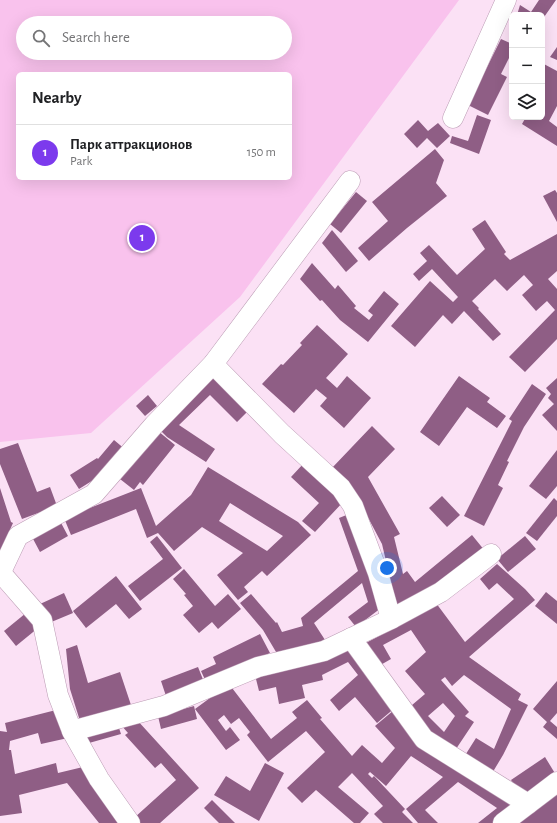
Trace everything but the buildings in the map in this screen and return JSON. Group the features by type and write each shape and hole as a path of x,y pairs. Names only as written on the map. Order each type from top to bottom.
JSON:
{"street":[{"path":"453,118 506,0"},
{"path":"130,823 99,779 72,731 58,695 42,620 1,573 18,536 94,494 154,425 213,364 350,181"},
{"path":"213,364 282,434 341,488 353,506 378,573 391,619"},
{"path":"72,731 164,706 258,667 324,651 391,619 441,592 491,554"},
{"path":"350,638 424,738 528,804"},
{"path":"503,823 557,782"}],"shaded area":[{"path":"0,0 459,0 240,297 91,433 0,442"}],"place":[{"name":"Парк аттракционов","path":"142,238"}]}
